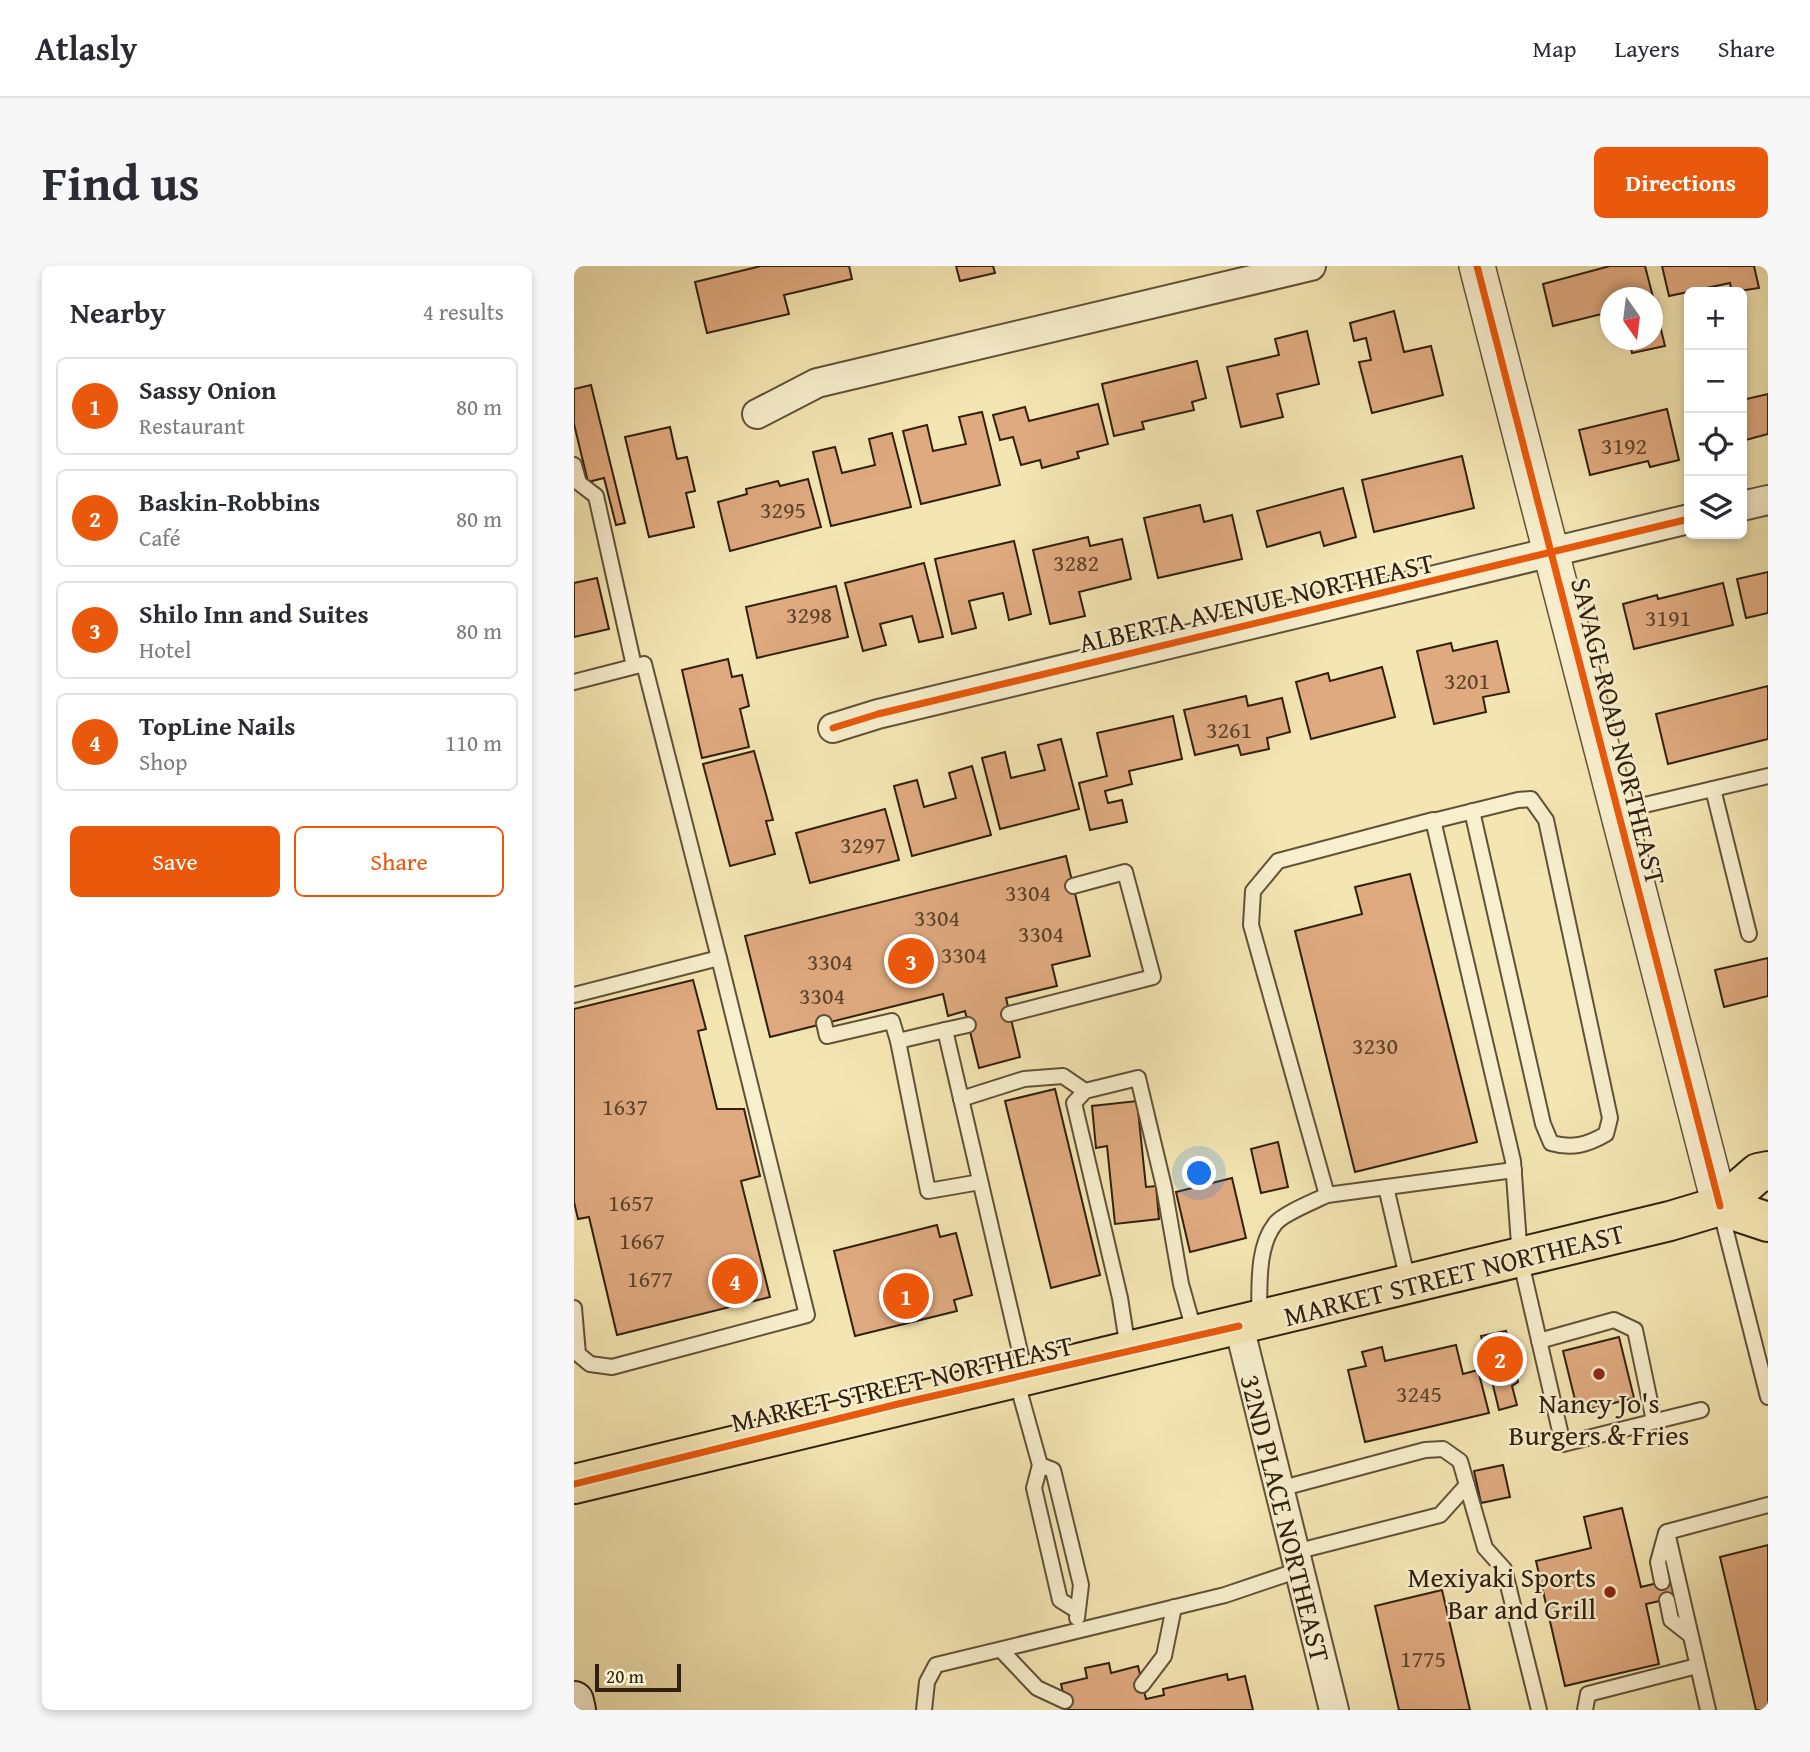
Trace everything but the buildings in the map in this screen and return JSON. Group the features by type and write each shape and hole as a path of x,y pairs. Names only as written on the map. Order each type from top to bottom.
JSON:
{"main road":[{"name":"MARKET STREET NORTHEAST","path":"574,1484 1520,1258 1720,1206 1758,1173 1768,1171"},
{"path":"1720,1206 1768,1222"},
{"path":"574,1700 576,1710"}],"street":[{"path":"757,414 817,383 1311,266"},
{"name":"SAVAGE ROAD NORTHEAST","path":"1476,266 1720,1206"},
{"path":"1747,505 1768,500"},
{"name":"ALBERTA AVENUE NORTHEAST","path":"833,728 878,714 1684,520"},
{"name":"32ND PLACE NORTHEAST","path":"1249,1323 1279,1489 1334,1710"}],"lane":[{"path":"574,465 579,483 596,496 634,666"},
{"path":"574,682 644,664 807,1315 612,1367 590,1364 578,1354 574,1308"},
{"path":"1618,811 1768,776"},
{"path":"1713,789 1749,934"},
{"path":"1327,1195 1251,925 1253,891 1278,861 1472,811 1531,799 1546,820 1610,1118 1606,1134 1590,1143 1568,1148 1550,1143 1543,1124 1472,811"},
{"path":"1433,821 1514,1170 1520,1258 1563,1444 1702,1410"},
{"path":"1009,1014 1153,977 1125,872 1073,886"},
{"path":"574,995 719,958"},
{"path":"824,1023 827,1036 892,1021 928,1191 980,1182"},
{"path":"898,1041 968,1025"},
{"path":"945,1030 1040,1465 1034,1488 1060,1600 1076,1610"},
{"path":"961,1100 1024,1079 1063,1076 1086,1091"},
{"path":"1128,1352 1120,1298 1074,1103 1086,1091 1138,1078 1164,1187 1181,1284 1196,1336"},
{"path":"1249,1323 1265,1248 1275,1222 1327,1195 1514,1170"},
{"path":"1386,1187 1409,1284"},
{"path":"1720,1206 1768,1397"},
{"path":"1539,1341 1614,1320 1635,1330 1654,1421"},
{"path":"1279,1489 1425,1450 1443,1449 1460,1461 1485,1548 1504,1569 1539,1710"},
{"path":"1040,1465 1053,1470 1082,1585 1076,1610 1079,1629"},
{"path":"924,1710 927,1682 936,1665 1225,1595 1297,1561 1440,1515 1467,1485"},
{"path":"1667,1531 1768,1505"},
{"path":"1662,1582 1658,1562 1667,1531"},
{"path":"1667,1531 1708,1710"},
{"path":"1667,1600 1671,1619 1690,1635"},
{"path":"1142,1685 1164,1657 1174,1607"},
{"path":"1001,1650 1037,1688 1065,1700"},
{"path":"1585,1710 1588,1694 1697,1666"}],"cycle path":[{"path":"1477,266 1720,1206"},
{"path":"833,728 878,714 1684,520"},
{"path":"574,1484 898,1404 1239,1326"}],"place":[{"name":"Shilo Inn and Suites","path":"911,961"},
{"name":"TopLine Nails","path":"735,1281"},
{"name":"Sassy Onion","path":"906,1296"},
{"name":"Baskin-Robbins","path":"1500,1359"},
{"name":"Nancy Jo's Burgers & Fries","path":"1599,1374"},
{"name":"Mexiyaki Sports Bar and Grill","path":"1610,1592"}]}
